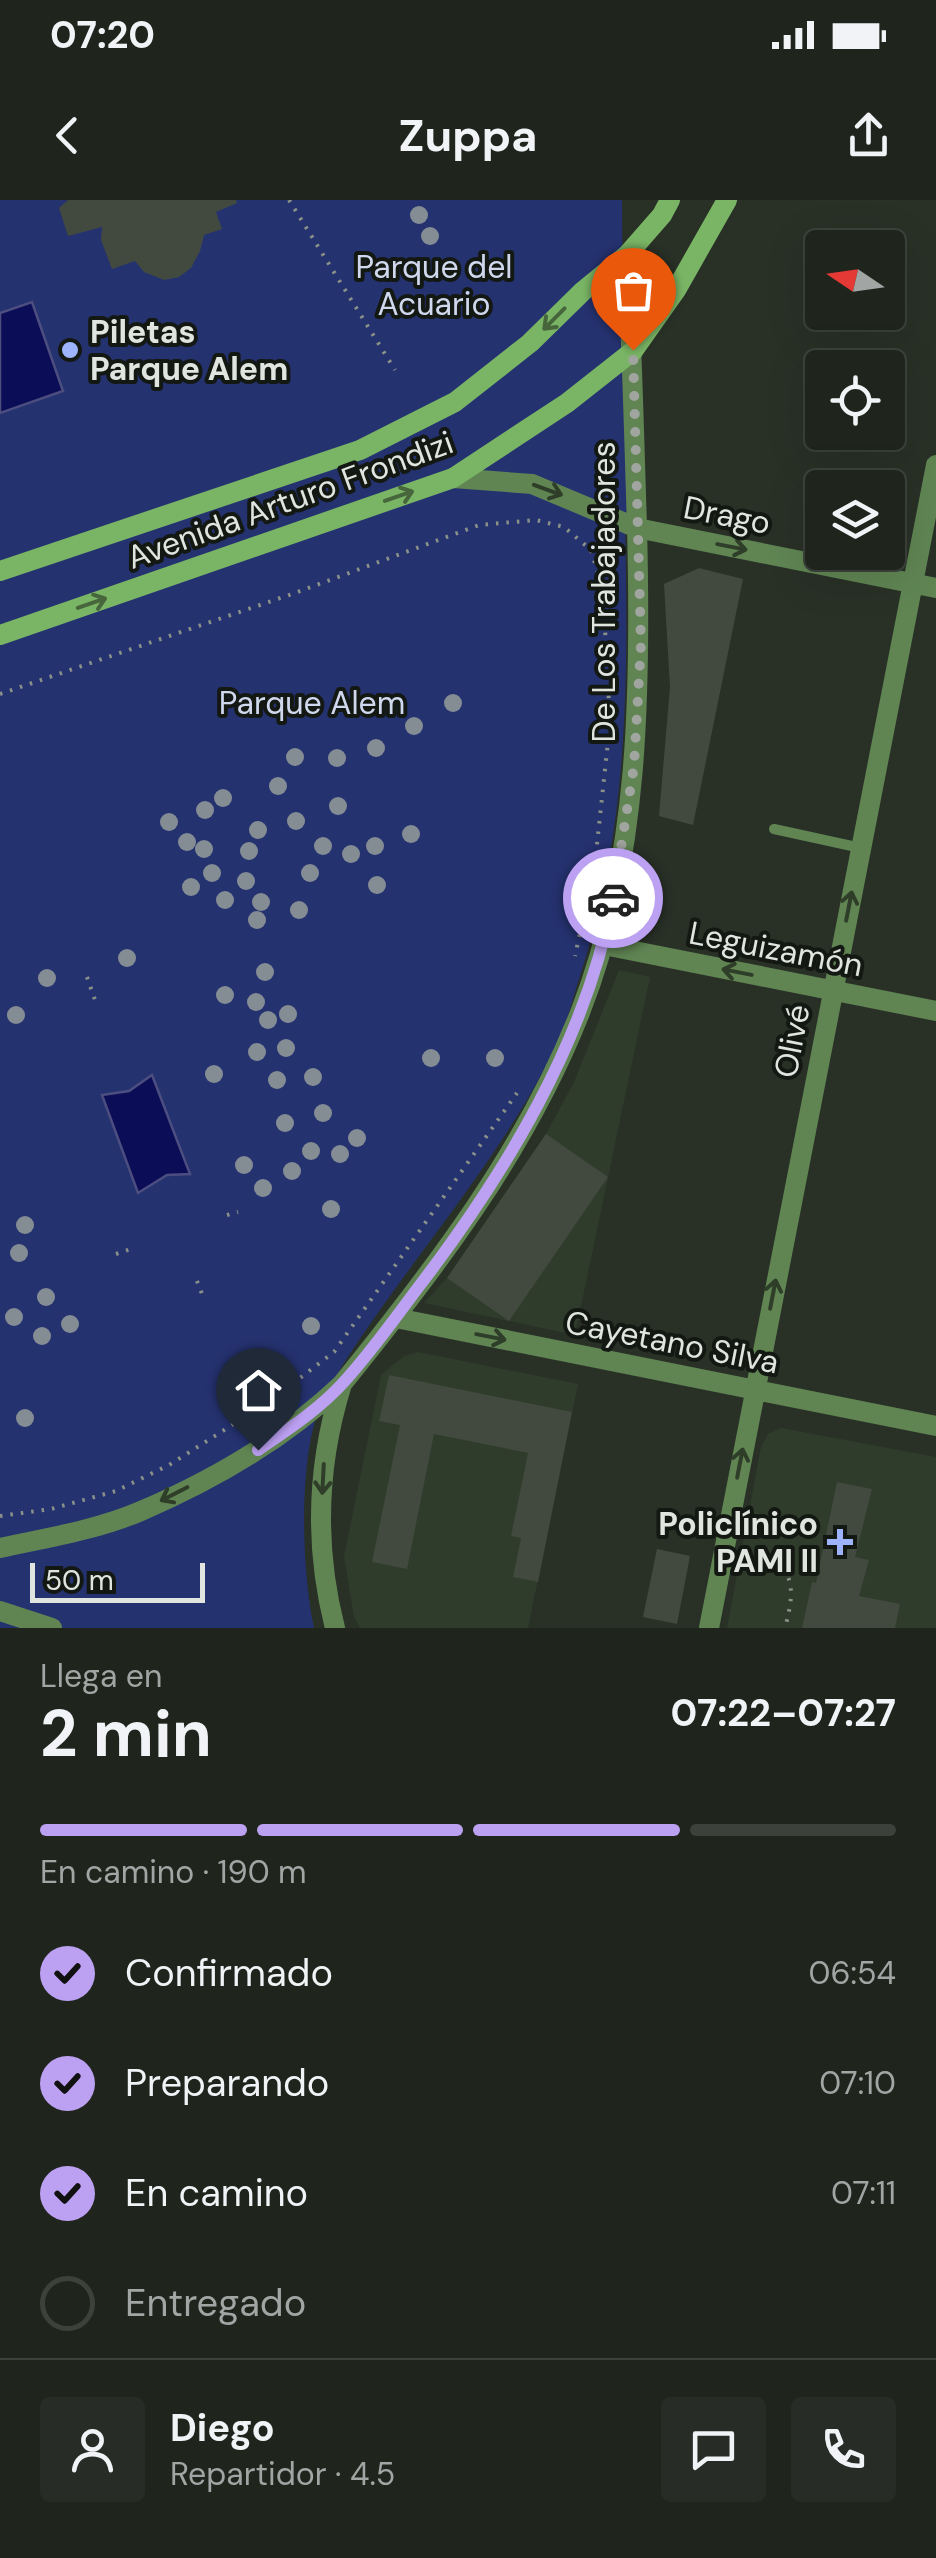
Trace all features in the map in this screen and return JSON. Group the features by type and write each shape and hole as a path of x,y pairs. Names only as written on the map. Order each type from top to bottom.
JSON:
{"main road":[{"name":"Avenida Arturo Frondizi","path":"0,570 360,450 455,402 530,343 583,290 628,255 662,216 670,200"},
{"name":"Avenida Arturo Frondizi","path":"0,634 453,478 567,404 633,350 676,290 726,200"}],"street":[{"name":"De Los Trabajadores","path":"335,1628 324,1586 321,1518 323,1466 342,1384 478,1206 518,1137 581,1011 604,946 634,766 641,644 628,255"},
{"name":"Olivé","path":"708,1628 936,466"},
{"name":"Drago","path":"453,478 532,484 636,528 936,588"},
{"name":"Leguizamón","path":"604,946 936,1011"},
{"name":"Cayetano Silva","path":"396,1318 936,1426"},
{"path":"0,1548 138,1512 258,1450 315,1410 342,1384"},
{"path":"0,1611 52,1628"}],"lane":[{"path":"774,828 860,848"}],"path":[{"path":"289,200 396,370"},
{"path":"0,694 479,525 536,520 564,528 591,550 603,590 610,724 595,864 574,959"},
{"path":"87,977 95,1000"},
{"path":"0,1516 51,1509 116,1491 169,1465 258,1409 334,1352 524,1080"},
{"path":"227,1216 238,1212"},
{"path":"116,1254 131,1249"},
{"path":"197,1281 202,1294"},
{"path":"724,1545 771,1556 784,1568 791,1582 784,1628"}],"shaded area":[{"path":"32,302 63,391 0,413 0,313"},
{"path":"619,970 650,977 575,1335 424,1303 447,1278 546,1134 574,1082"},
{"path":"152,1075 190,1174 167,1175 138,1193 102,1095 129,1091"},
{"path":"418,1352 578,1384 528,1628 360,1628 354,1617 344,1556 381,1375 404,1356"},
{"name":"Policlínico PAMI II","path":"781,1428 936,1457 936,1628 727,1628 761,1447 768,1434"}],"green space":[{"name":"Parque Alem","path":"0,200 622,200 623,372 630,518 625,517 625,690 617,803 597,916 564,1027 540,1077 479,1173 360,1339 321,1404 311,1440 305,1494 305,1552 314,1628 0,1628"}],"building":[{"path":"68,200 237,203 216,212 222,229 204,235 191,268 179,277 164,280 144,272 135,261 112,269 101,240 102,227 68,236 59,208"},
{"path":"699,568 743,579 693,825 659,816 670,687 664,584"},
{"path":"546,1134 608,1177 509,1321 447,1278"},
{"path":"389,1375 572,1412 538,1582 513,1577 521,1538 511,1536 528,1453 434,1434 407,1569 372,1562 400,1425 379,1421"},
{"path":"837,1482 872,1489 855,1557 869,1560 859,1596 900,1604 895,1628 802,1628 812,1582 816,1583"},
{"path":"657,1549 690,1556 677,1624 643,1617"}],"way so far":[{"path":"613,898 634,766 641,644 633,350"}],"place":[{"name":"Piletas Parque Alem","path":"70,350"},
{"name":"Policlínico PAMI II","path":"840,1542"}],"route":[{"path":"258,1450 315,1410 342,1384 478,1206 557,1064 581,1011 604,946 613,898"}],"park label":[{"name":"Parque del Acuario","path":"434,286"}]}
